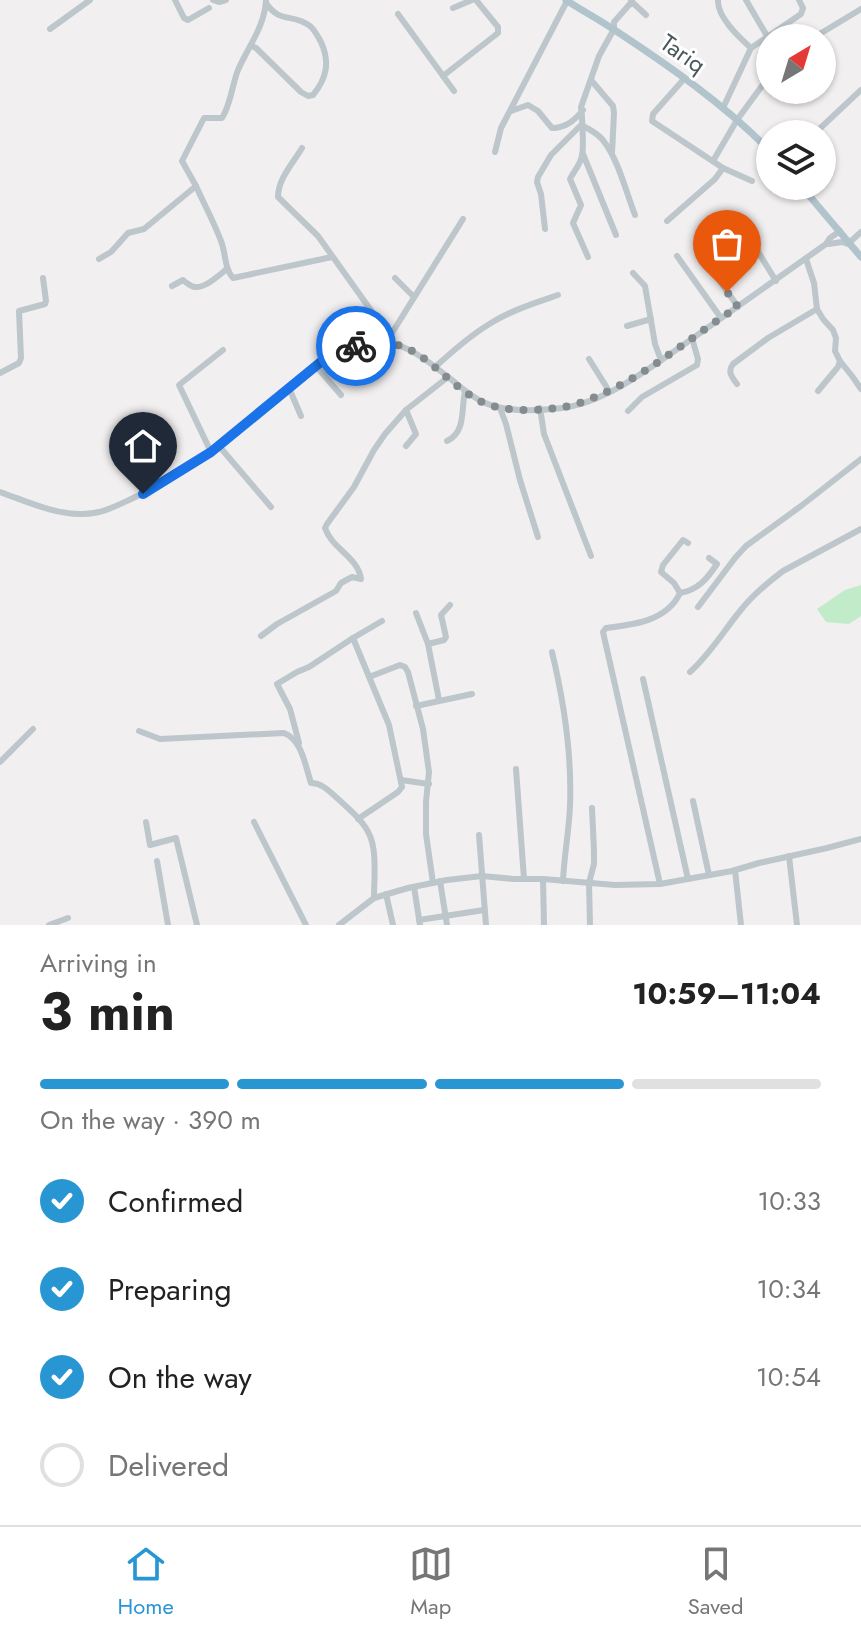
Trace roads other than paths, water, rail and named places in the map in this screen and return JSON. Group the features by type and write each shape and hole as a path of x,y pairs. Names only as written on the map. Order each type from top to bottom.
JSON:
{"main road":[{"name":"Tariq","path":"566,1 614,29 684,79 756,138"},
{"path":"813,200 861,257"}],"street":[{"path":"50,29 90,0"},
{"path":"175,0 188,20 209,8"},
{"path":"213,0 226,0"},
{"path":"443,76 498,33 498,27 474,0 453,8"},
{"path":"718,0 717,6 724,17 751,48"},
{"path":"746,0 760,24"},
{"path":"786,24 801,14 803,8 799,0"},
{"path":"495,152 501,128 566,1"},
{"path":"266,2 265,12 252,46 239,68 222,118 204,118 183,157 183,166 196,186 220,240 229,276 238,278 332,257"},
{"path":"252,46 308,96 313,95 326,77 326,56 315,32 301,21 279,16 266,2"},
{"path":"616,235 583,154 581,107 599,56 614,29 614,22 631,2 646,15"},
{"path":"836,24 861,9"},
{"path":"398,14 454,91"},
{"path":"723,108 751,48 756,44"},
{"path":"684,79 653,114 652,121 723,168 752,181"},
{"path":"591,80 613,106 612,156"},
{"path":"829,120 861,90"},
{"path":"713,161 756,94"},
{"path":"510,111 528,105 538,111 552,128 557,128 568,124 583,110"},
{"path":"581,125 601,137 612,156 635,215"},
{"path":"545,229 537,182 540,171 551,155 581,125"},
{"path":"302,148 284,176 277,191 278,197 318,236 380,323 387,341"},
{"path":"583,154 570,179 581,205 573,223 588,257"},
{"path":"667,221 715,179 723,168"},
{"path":"99,259 111,252 128,233 144,229 196,186"},
{"path":"387,341 463,219"},
{"path":"827,243 832,223"},
{"path":"827,243 842,242 861,232"},
{"path":"0,492 72,514 101,512 143,494 211,452 316,366 345,349 373,342 387,341 408,348 465,391 500,408 564,407 588,400 633,379 827,243 846,239"},
{"path":"745,240 757,250 776,281"},
{"path":"697,248 738,307"},
{"path":"677,256 721,318"},
{"path":"806,259 814,283 817,309 833,330 835,351 840,361 861,389"},
{"path":"172,286 183,280 199,287 227,269"},
{"path":"633,273 645,286 655,344 661,360"},
{"path":"0,373 19,363 19,311 45,304 43,278"},
{"path":"395,278 414,297"},
{"path":"435,367 492,322 527,305 558,295"},
{"path":"737,384 730,374 733,364 768,338 817,309"},
{"path":"627,326 651,319"},
{"path":"628,411 642,397 697,365 692,338"},
{"path":"211,452 179,385 223,350"},
{"path":"589,359 609,391"},
{"path":"818,391 840,361"},
{"path":"316,366 341,395"},
{"path":"261,636 336,591 341,583 352,577 361,579 356,564 329,538 325,528 354,487 379,442 406,410 448,377"},
{"path":"289,388 301,416"},
{"path":"447,441 455,437 461,427 465,391"},
{"path":"500,408 538,537"},
{"path":"540,408 544,434 591,556"},
{"path":"406,410 416,434 406,446"},
{"path":"219,446 271,507"},
{"path":"698,607 746,546 861,459"},
{"path":"690,672 741,610 775,577 861,529"},
{"path":"680,593 661,572 683,540 688,543"},
{"path":"660,884 603,632 606,628 651,619 665,611 680,593 702,584 711,574 717,564 709,558"},
{"path":"428,644 446,637 441,615 450,605"},
{"path":"416,613 428,644 439,700"},
{"path":"374,898 373,843 369,832 328,790 316,782 307,767 290,709 277,684 382,621"},
{"path":"353,638 389,725 402,787 358,819"},
{"path":"552,652 565,720 569,762 570,803 563,881"},
{"path":"369,677 395,666 403,666 408,672 426,746 429,772 426,834 447,925"},
{"path":"643,679 688,879"},
{"path":"416,706 472,694"},
{"path":"0,762 33,729"},
{"path":"139,731 160,739 284,733 293,737 311,783 316,782"},
{"path":"0,745 7,754"},
{"path":"516,769 524,879"},
{"path":"401,780 429,784"},
{"path":"693,801 709,875"},
{"path":"590,925 589,883 594,864 592,808"},
{"path":"146,822 150,845 176,838 197,925"},
{"path":"254,822 306,925"},
{"path":"479,835 486,925"},
{"path":"339,925 374,898 436,882 482,876 630,886 660,884 735,870 861,839"},
{"path":"789,856 797,925"},
{"path":"157,861 168,925"},
{"path":"735,870 741,925"},
{"path":"543,879 544,925"},
{"path":"414,887 420,922 484,910"},
{"path":"386,894 393,925"},
{"path":"49,925 68,918"}]}
